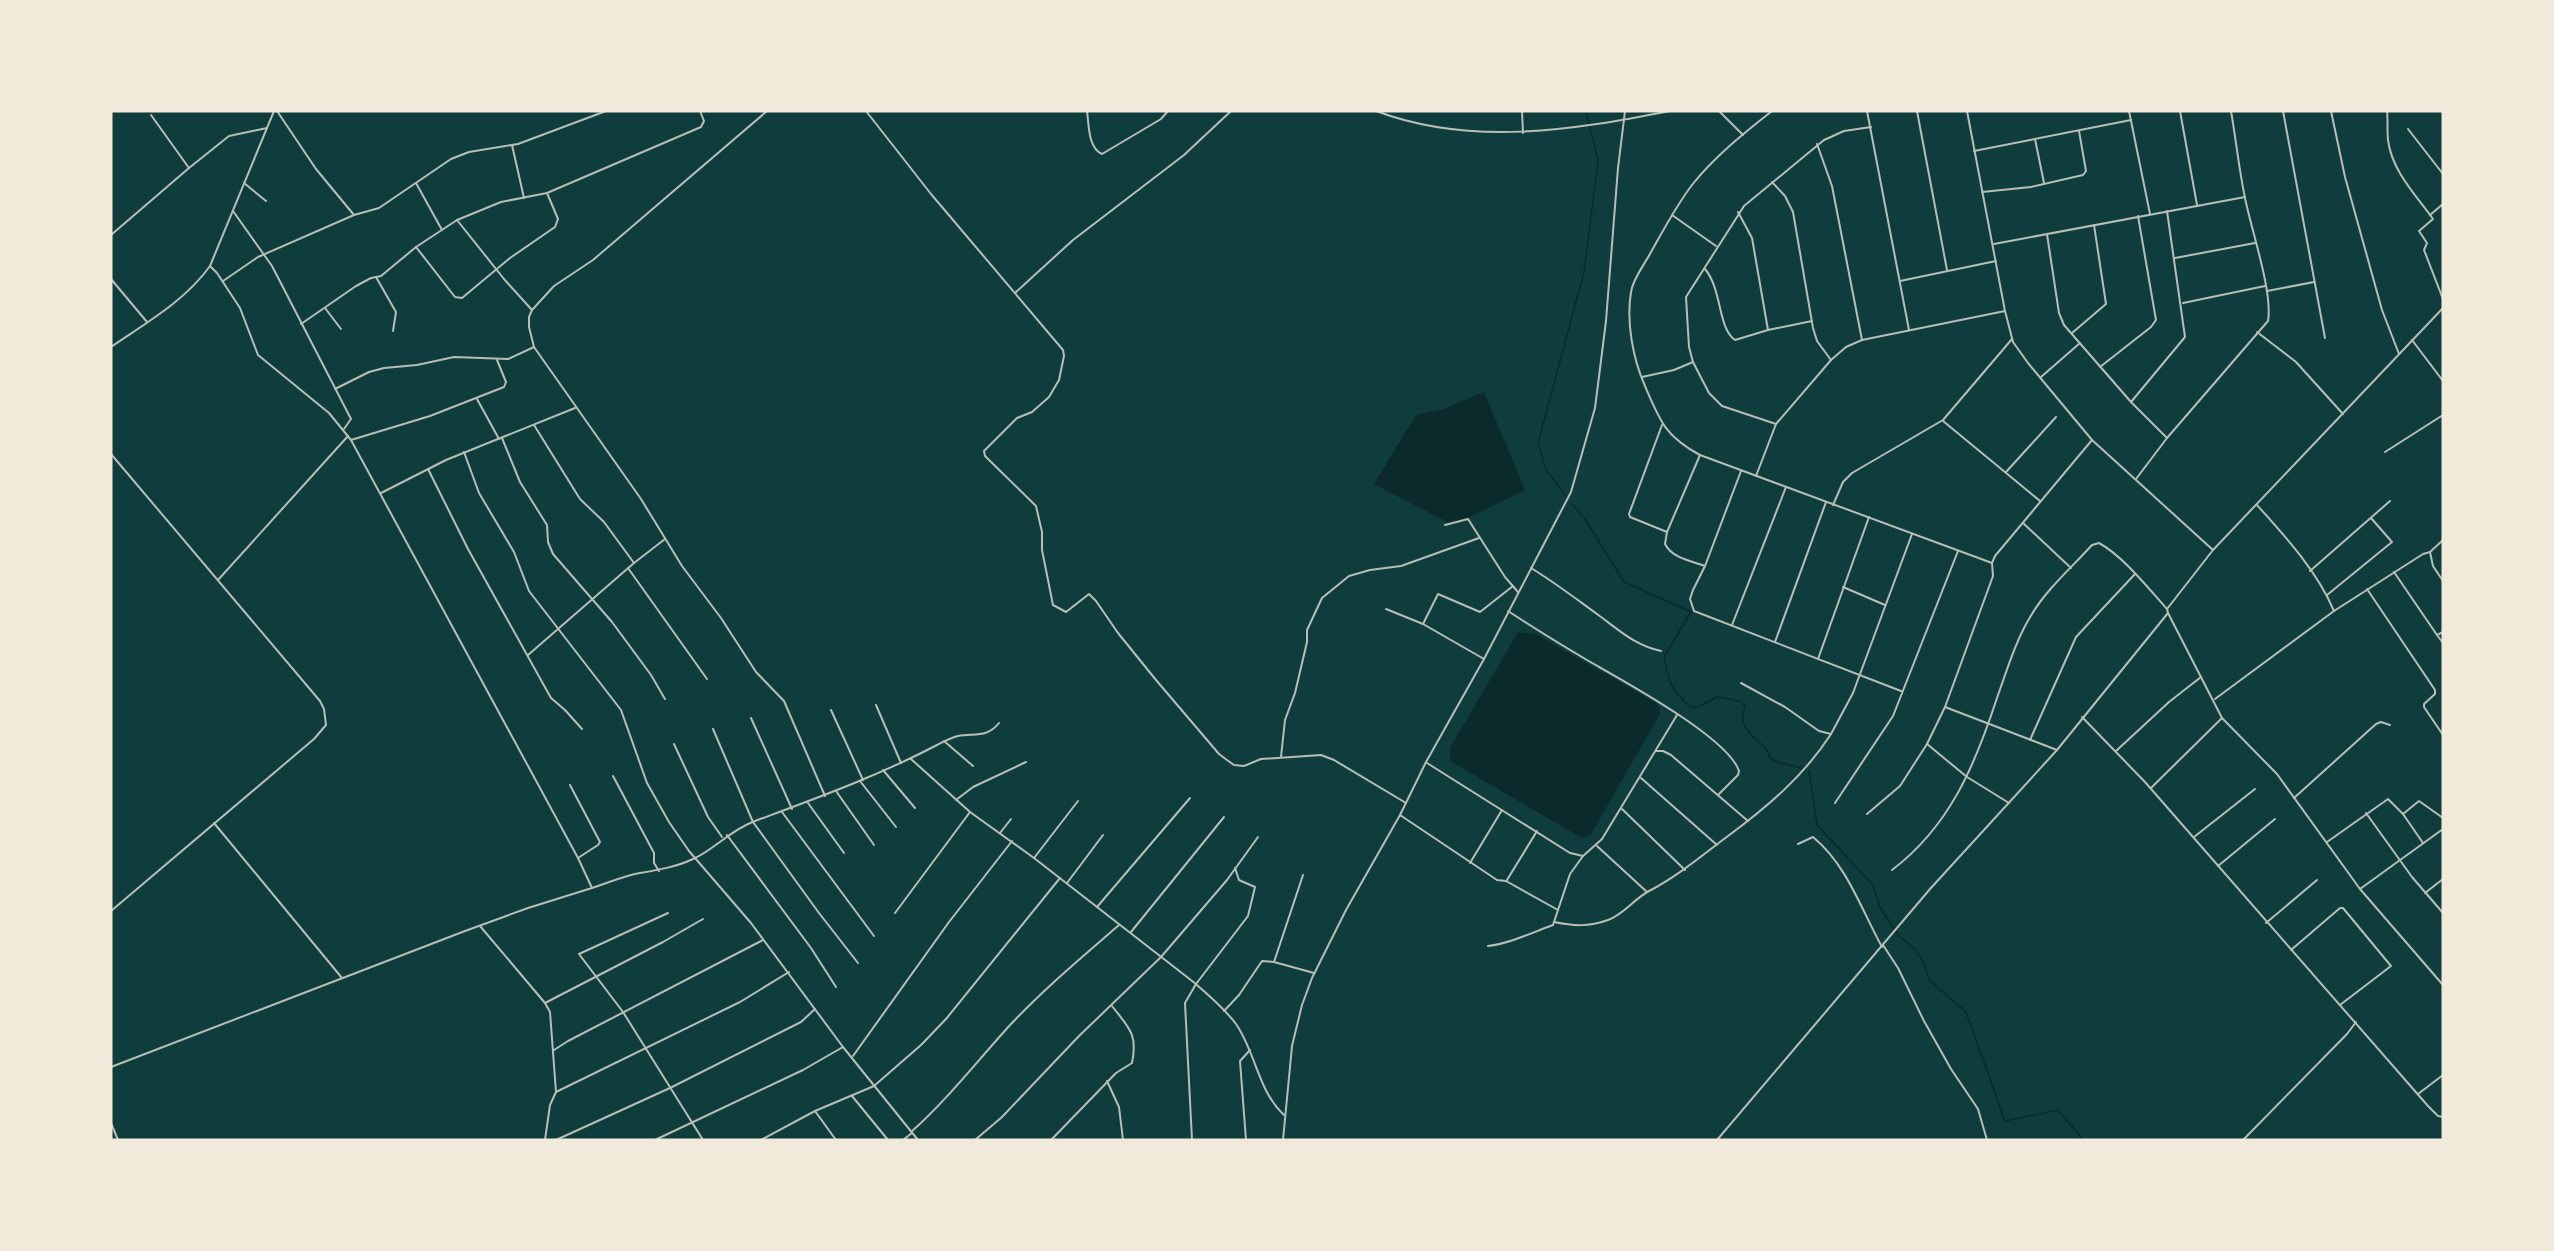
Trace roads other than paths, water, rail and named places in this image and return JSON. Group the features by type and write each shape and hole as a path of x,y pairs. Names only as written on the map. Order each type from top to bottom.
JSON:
{"street":[{"path":"111,347 184,295 199,281 210,266 276,111 316,168 354,215"},
{"path":"223,281 265,255 354,215 379,208 451,159 469,152 533,139 606,111"},
{"path":"301,324 356,286 381,276 457,220 501,201 547,193 701,127 704,121 700,111"},
{"path":"767,111 593,260 554,286 532,310 529,327 534,347 641,499 682,566 721,618 756,672 784,701 825,796"},
{"path":"866,111 932,194 1063,350 1059,380 1044,403 1032,412 1017,418 984,451 985,456 1036,506 1053,604 1066,612 1089,594 1156,680 1219,754 1234,765 1244,766 1261,759 1324,756 1406,803"},
{"path":"1088,111 1092,141 1097,152 1102,154 1158,122 1168,111"},
{"path":"1016,292 1073,240 1184,155 1231,111"},
{"path":"1376,111 1431,126 1497,133 1583,127 1670,111"},
{"path":"1522,111 1522,133"},
{"path":"1283,1140 1292,1046 1302,1005 1314,972 1346,909 1400,815 1426,762 1484,659 1566,502 1593,419 1606,321 1618,168 1625,111"},
{"path":"1646,111 1647,116"},
{"path":"1719,111 1743,135"},
{"path":"1772,111 1743,135 1693,184 1672,215 1631,290 1632,337 1641,377 1662,424 1676,441 1700,454 1992,563"},
{"path":"1867,111 1909,330"},
{"path":"1917,111 1947,270"},
{"path":"1967,111 2012,339 2092,440 2214,550"},
{"path":"2129,111 2150,214"},
{"path":"2180,111 2197,205"},
{"path":"2135,480 2167,438 2268,321 2265,286 2245,197 2231,111"},
{"path":"2283,111 2325,338"},
{"path":"2331,111 2345,177 2382,310 2399,354"},
{"path":"2387,111 2388,140 2398,172 2432,220 2419,231 2427,243 2424,250 2443,299"},
{"path":"151,115 189,168"},
{"path":"1974,151 2131,120"},
{"path":"1776,424 1716,402 1702,381 1694,362 1686,323 1686,297 1738,212 1829,136 1870,127"},
{"path":"111,235 229,136 267,128"},
{"path":"2409,129 2443,174"},
{"path":"1982,192 2045,184 2085,174 2079,131"},
{"path":"2035,139 2045,184"},
{"path":"1817,144 1832,186 1862,340"},
{"path":"512,145 524,198"},
{"path":"416,182 442,230"},
{"path":"1772,182 1785,196 1793,212 1817,341 1831,360"},
{"path":"244,183 266,201"},
{"path":"416,248 455,297 467,296 497,269 558,223 547,193"},
{"path":"1993,245 2245,197"},
{"path":"2430,215 2443,204"},
{"path":"233,211 265,255 351,419 344,429"},
{"path":"2131,402 2183,342 2186,333 2167,211"},
{"path":"1738,212 1752,238 1768,330"},
{"path":"1672,215 1717,247"},
{"path":"2100,367 2151,327 2156,320 2138,216"},
{"path":"457,220 532,310"},
{"path":"2072,333 2106,304 2094,225"},
{"path":"2047,234 2059,314 2064,325 2131,402 2167,438"},
{"path":"2174,258 2255,243"},
{"path":"1900,281 1996,261"},
{"path":"210,266 223,281 240,308 258,355 329,413 351,440 578,858 592,888"},
{"path":"1704,268 1714,283 1727,334 1738,340 1768,330 1812,321"},
{"path":"376,277 383,293 396,312 393,332"},
{"path":"111,279 147,322"},
{"path":"2266,292 2314,282"},
{"path":"2181,304 2265,286"},
{"path":"326,308 341,329"},
{"path":"1717,1140 1930,889 2057,750 2214,550 2443,308"},
{"path":"1756,476 1776,424 1831,360 1846,347 1862,340 2005,311"},
{"path":"2258,332 2296,362 2343,414"},
{"path":"1833,505 1843,482 1852,473 1942,420 2012,339"},
{"path":"2412,340 2443,381"},
{"path":"2041,378 2080,343"},
{"path":"335,389 369,372 384,368 417,365 454,357 508,359 534,347"},
{"path":"351,440 477,399 504,387 506,384 496,360"},
{"path":"1641,377 1674,370 1694,362"},
{"path":"477,399 500,438 520,482 547,525 548,542 553,554 593,599 651,675 665,699"},
{"path":"381,493 464,452 575,408"},
{"path":"2385,452 2443,415"},
{"path":"2006,472 2056,417"},
{"path":"1942,420 2040,501"},
{"path":"1662,424 1629,514 1667,532"},
{"path":"534,425 580,499 604,522 634,563"},
{"path":"218,580 348,436"},
{"path":"1867,814 1900,786 1927,744 1945,707 1993,576 1992,563 1995,556 2092,440"},
{"path":"464,452 479,493 510,546 523,580 621,710 647,783 669,822 789,972 843,1047 918,1140"},
{"path":"111,454 320,701 326,718 326,725 314,739 111,911"},
{"path":"1700,454 1667,532 1665,544 1669,551 1705,566"},
{"path":"428,469 468,549 551,699 565,710 582,729"},
{"path":"1741,471 1705,566 1693,590 1691,606 1694,611 1901,691"},
{"path":"1732,625 1786,487"},
{"path":"2310,571 2390,501"},
{"path":"1775,642 1826,502"},
{"path":"2257,505 2310,571 2327,595 2334,610"},
{"path":"1818,659 1869,518"},
{"path":"2327,595 2392,542 2372,518"},
{"path":"1445,525 1468,519 1518,592"},
{"path":"2022,523 2072,568"},
{"path":"1488,946 1527,936 1554,922 1578,927 1605,921 1622,913 1647,892 1668,882 1685,870 1798,778 1845,712 1912,534"},
{"path":"528,656 665,538"},
{"path":"1281,758 1285,720 1295,693 1307,642 1307,630 1322,598 1349,576 1401,566 1479,538"},
{"path":"2214,700 2334,610 2423,554 2430,552 2443,540"},
{"path":"1892,870 1917,850 1950,809 1967,777 2032,614 2092,545 2099,543 2129,565 2168,611 2222,718 2277,774 2360,889 2443,985"},
{"path":"1835,803 1887,726 1958,551"},
{"path":"2430,552 2433,566 2443,581"},
{"path":"628,568 707,680"},
{"path":"1531,568 1565,590 1619,633 1639,645 1661,651"},
{"path":"2394,572 2443,643"},
{"path":"2030,740 2076,637 2135,574"},
{"path":"1423,624 1438,594 1480,612 1513,586"},
{"path":"1843,588 1885,605"},
{"path":"2367,589 2435,690 2435,694 2424,704 2424,707 2443,735"},
{"path":"1386,609 1423,624 1484,659"},
{"path":"1508,611 1578,655 1664,703 1723,749 1738,767 1738,775 1718,795"},
{"path":"2438,635 2443,632"},
{"path":"2116,751 2169,702 2201,677"},
{"path":"1741,683 1785,707 1820,731 1831,734"},
{"path":"876,705 901,763"},
{"path":"1945,707 2057,750"},
{"path":"831,710 861,780 896,827"},
{"path":"1554,922 1565,884 1583,856 1597,846 1641,778 1654,751 1677,715"},
{"path":"2082,717 2151,788 2418,1094 2438,1116 2443,1117"},
{"path":"751,718 792,808"},
{"path":"2151,788 2222,718"},
{"path":"2294,798 2376,724 2381,722 2390,725"},
{"path":"111,1068 480,926 626,877 659,871 696,858 727,835 753,822 825,796 911,759 957,736 990,732 999,723"},
{"path":"713,729 753,822 858,963"},
{"path":"944,741 974,766"},
{"path":"674,744 708,818 723,838"},
{"path":"1927,744 1967,777 2009,803"},
{"path":"1654,751 1663,751 1671,755 1748,821"},
{"path":"911,759 970,812 1012,841 1196,984 1236,1023 1250,1050 1271,1103 1284,1115"},
{"path":"956,800 973,787 1026,762"},
{"path":"1426,762 1570,853 1583,856"},
{"path":"883,770 915,808"},
{"path":"613,776 654,854 654,863 659,871"},
{"path":"1641,778 1717,845"},
{"path":"570,785 600,842 578,858"},
{"path":"2193,837 2255,789"},
{"path":"836,791 874,845"},
{"path":"1097,907 1190,798"},
{"path":"2326,842 2388,799 2403,814 2423,843"},
{"path":"1034,858 1077,801"},
{"path":"2403,814 2419,801 2443,818"},
{"path":"808,803 844,853"},
{"path":"1621,809 1685,870"},
{"path":"1470,863 1502,810"},
{"path":"782,812 874,936"},
{"path":"895,913 970,812"},
{"path":"2366,813 2399,860 2443,914"},
{"path":"1400,815 1497,880 1506,880 1558,910"},
{"path":"1131,932 1224,817"},
{"path":"1000,833 1011,819"},
{"path":"2218,866 2275,819"},
{"path":"214,823 342,978"},
{"path":"2360,889 2443,829"},
{"path":"1506,880 1537,831"},
{"path":"727,835 811,948 836,987"},
{"path":"1067,883 1103,835"},
{"path":"975,1140 1002,1117 1079,1036 1161,957 1210,900 1258,837"},
{"path":"1798,844 1813,837 1827,848 1839,865 1882,946 1898,968 1951,1069 1978,1109 1987,1140"},
{"path":"852,1057 949,922 1012,841"},
{"path":"1597,846 1647,892"},
{"path":"1192,1140 1185,1003 1196,984 1248,916 1255,887 1239,880 1235,867"},
{"path":"1274,962 1303,875"},
{"path":"761,1140 815,1111 874,1086 921,1045 946,1019 1060,878"},
{"path":"2426,894 2443,879"},
{"path":"2266,922 2317,880"},
{"path":"2291,950 2340,908 2343,908 2354,920 2391,966 2340,1005"},
{"path":"668,913 579,954 594,977 623,1012 703,1140"},
{"path":"545,1003 703,919"},
{"path":"903,1140 936,1110 995,1042 1049,986 1120,924"},
{"path":"480,926 545,1003 550,1012 556,1092 550,1105 545,1140"},
{"path":"554,1050 763,940"},
{"path":"1224,1011 1239,995 1262,961 1314,972"},
{"path":"556,1092 646,1050 740,1002 789,972"},
{"path":"1052,1140 1107,1081 1132,1063 1135,1047 1132,1032 1112,1006"},
{"path":"556,1140 670,1088 801,1022 815,1009"},
{"path":"2243,1140 2348,1034 2356,1022"},
{"path":"655,1140 803,1070 843,1047"},
{"path":"1246,1140 1240,1061 1250,1050"},
{"path":"2418,1094 2443,1075"},
{"path":"1107,1081 1119,1107 1123,1140"},
{"path":"852,1096 888,1140"},
{"path":"815,1111 836,1140"},
{"path":"111,1123 118,1140"}],"water":[{"path":"1484,392 1525,490 1453,525 1374,484 1416,415 1441,410"},
{"path":"1518,632 1536,634 1658,704 1660,714 1590,836 1582,838 1450,761 1450,748"}],"waterway":[{"path":"1565,495 1546,470 1538,443 1584,272 1598,161 1586,111"},
{"path":"1573,505 1585,519 1624,582 1691,612 1664,657 1669,680 1678,694 1690,707 1698,707 1717,697 1740,701 1745,706 1743,723 1771,759 1803,769"},
{"path":"1809,771 1817,825 1873,885 1880,907 1899,936 1916,950 1929,980 1966,1012 2005,1121 2058,1110 2081,1137 2079,1140"}]}
